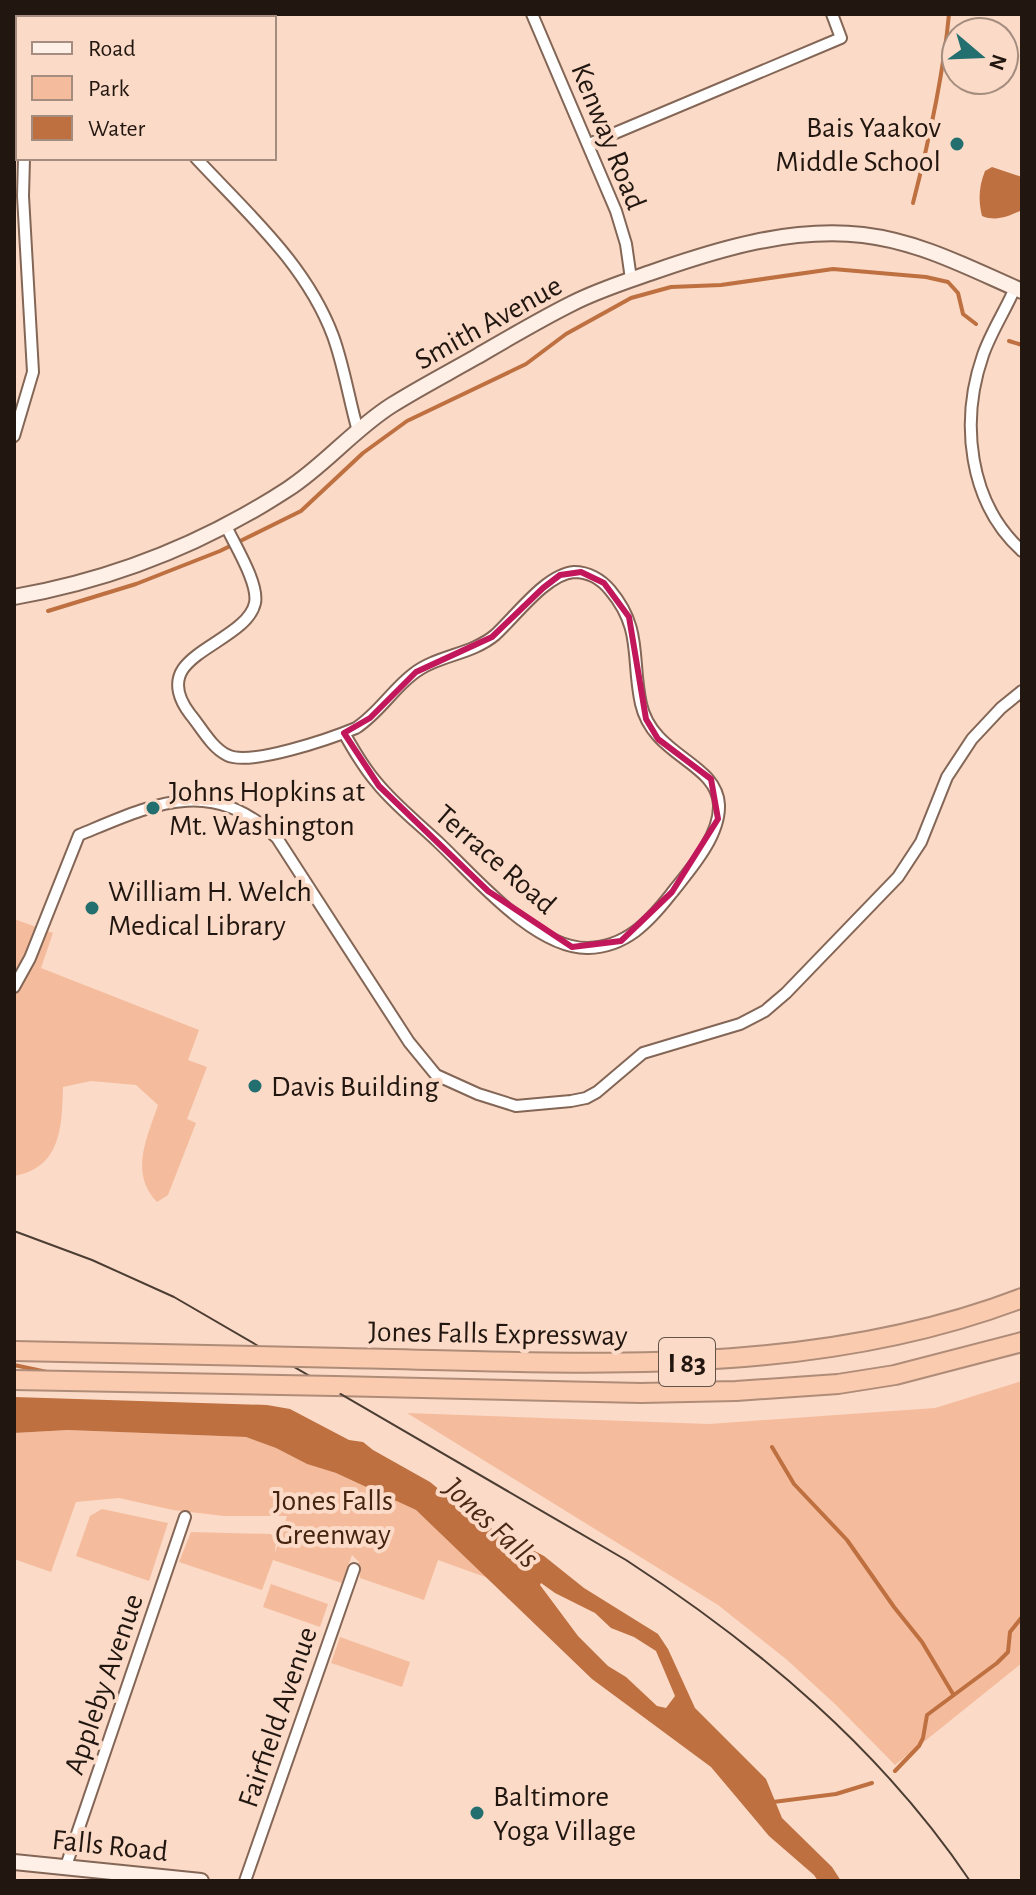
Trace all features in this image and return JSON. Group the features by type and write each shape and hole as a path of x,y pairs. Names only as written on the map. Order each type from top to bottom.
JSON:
{"highway":[{"name":"Jones Falls Expressway","path":"14,1351 642,1363 737,1359 888,1336 943,1323 1022,1298"},
{"name":"Jones Falls Expressway","path":"14,1380 689,1393 838,1384 924,1368 1022,1342"}],"main road":[{"name":"Smith Avenue","path":"14,597 70,587 124,571 225,524 306,477 391,406 574,302 631,279 761,240 832,234 862,235 919,247 954,259 1019,290"},
{"name":"Falls Road","path":"14,1862 201,1881"}],"street":[{"name":"Kenway Road","path":"532,14 589,144 619,222 631,279"},
{"path":"589,144 841,38 832,14"},
{"path":"14,436 33,372 23,196 24,160"},
{"path":"198,160 288,257 316,301 333,337 358,431"},
{"path":"1019,290 984,352 970,406 970,435 981,489 993,513 1022,551"},
{"name":"Terrace Road","path":"225,524 254,585 255,605 243,622 182,670 178,688 185,707 219,750 238,759 261,757 344,733 370,718 416,672 492,637 560,575 581,572 604,583 629,617 641,705 646,719 658,739 711,779 719,805 718,819 711,836 672,892 639,929 621,941 605,946 572,947 536,929 488,891 379,786 344,733"},
{"path":"14,987 30,958 79,835 158,804 179,800 217,803 248,815 277,838 409,1042 436,1075 478,1094 516,1106 586,1098 643,1053 740,1024 765,1011 786,993 898,877 921,842 947,777 972,739 1022,691"},
{"name":"Appleby Avenue","path":"66,1866 185,1517"},
{"name":"Fairfield Avenue","path":"245,1881 354,1569"}],"highlighted area":[{"path":"581,572 604,583 629,617 646,719 658,739 711,779 718,819 672,892 621,941 572,947 488,891 379,786 344,733 370,718 416,672 492,637 560,575"}],"green space":[{"path":"14,919 53,933 41,968 199,1030 188,1060 207,1067 187,1119 196,1123 168,1195 157,1202 149,1191 142,1167 145,1143 158,1105 136,1085 91,1081 63,1087 62,1117 56,1144 50,1155 30,1172 14,1176"},
{"path":"1022,1381 1022,1663 895,1765 786,1659 718,1605 407,1413 709,1424 935,1408"},
{"path":"68,1430 246,1437 307,1464 336,1473 416,1510 488,1578 438,1560 424,1600 360,1578 359,1562 352,1555 342,1583 273,1560 262,1590 179,1562 191,1532 271,1534 276,1541 275,1553 287,1516 224,1516 173,1510 119,1498 76,1502 51,1572 14,1559 14,1433"},
{"path":"102,1509 168,1523 149,1581 76,1556 90,1516"},
{"name":"Jones Falls Greenway","path":"271,1584 328,1604 320,1627 263,1607"},
{"name":"Jones Falls Greenway","path":"340,1637 410,1662 402,1687 331,1663"}],"water":[{"path":"992,167 1022,177 1022,210 998,218 982,216 981,182 985,171"},
{"name":"Jones Falls","path":"14,1397 267,1405 290,1409 349,1440 363,1442 430,1482 479,1522 544,1556 584,1588 658,1634 695,1708 766,1779 782,1818 832,1867 841,1881 818,1881 769,1836 711,1767 592,1679 416,1510 336,1473 307,1464 246,1437 68,1430 14,1433","holes":["541,1583 595,1613 611,1628 634,1637 656,1651 675,1696 666,1708 657,1706 626,1677 608,1666 578,1636"]}],"waterway":[{"path":"913,203 935,109 949,14"},
{"path":"48,611 136,584 220,551 301,511 363,453 407,421 526,364 566,334 631,298 671,287 721,285 833,269 926,277 948,282 958,293 963,314 976,324"},
{"path":"1009,341 1022,345"},
{"path":"14,1365 47,1372"},
{"path":"772,1447 794,1484 847,1540 922,1642 953,1694"},
{"path":"895,1771 919,1746 927,1715 1008,1652 1010,1632 1022,1617"},
{"path":"773,1802 836,1794 872,1783"}],"tram line":[{"path":"14,1231 92,1260 174,1297 626,1560 675,1593 769,1665 857,1744 935,1833 970,1881"}],"place":[{"name":"Bais Yaakov Middle School","path":"957,144"},
{"name":"Johns Hopkins at Mt. Washington","path":"153,808"},
{"name":"William H. Welch Medical Library","path":"92,908"},
{"name":"Davis Building","path":"255,1086"},
{"name":"Baltimore Yoga Village","path":"477,1813"}]}
